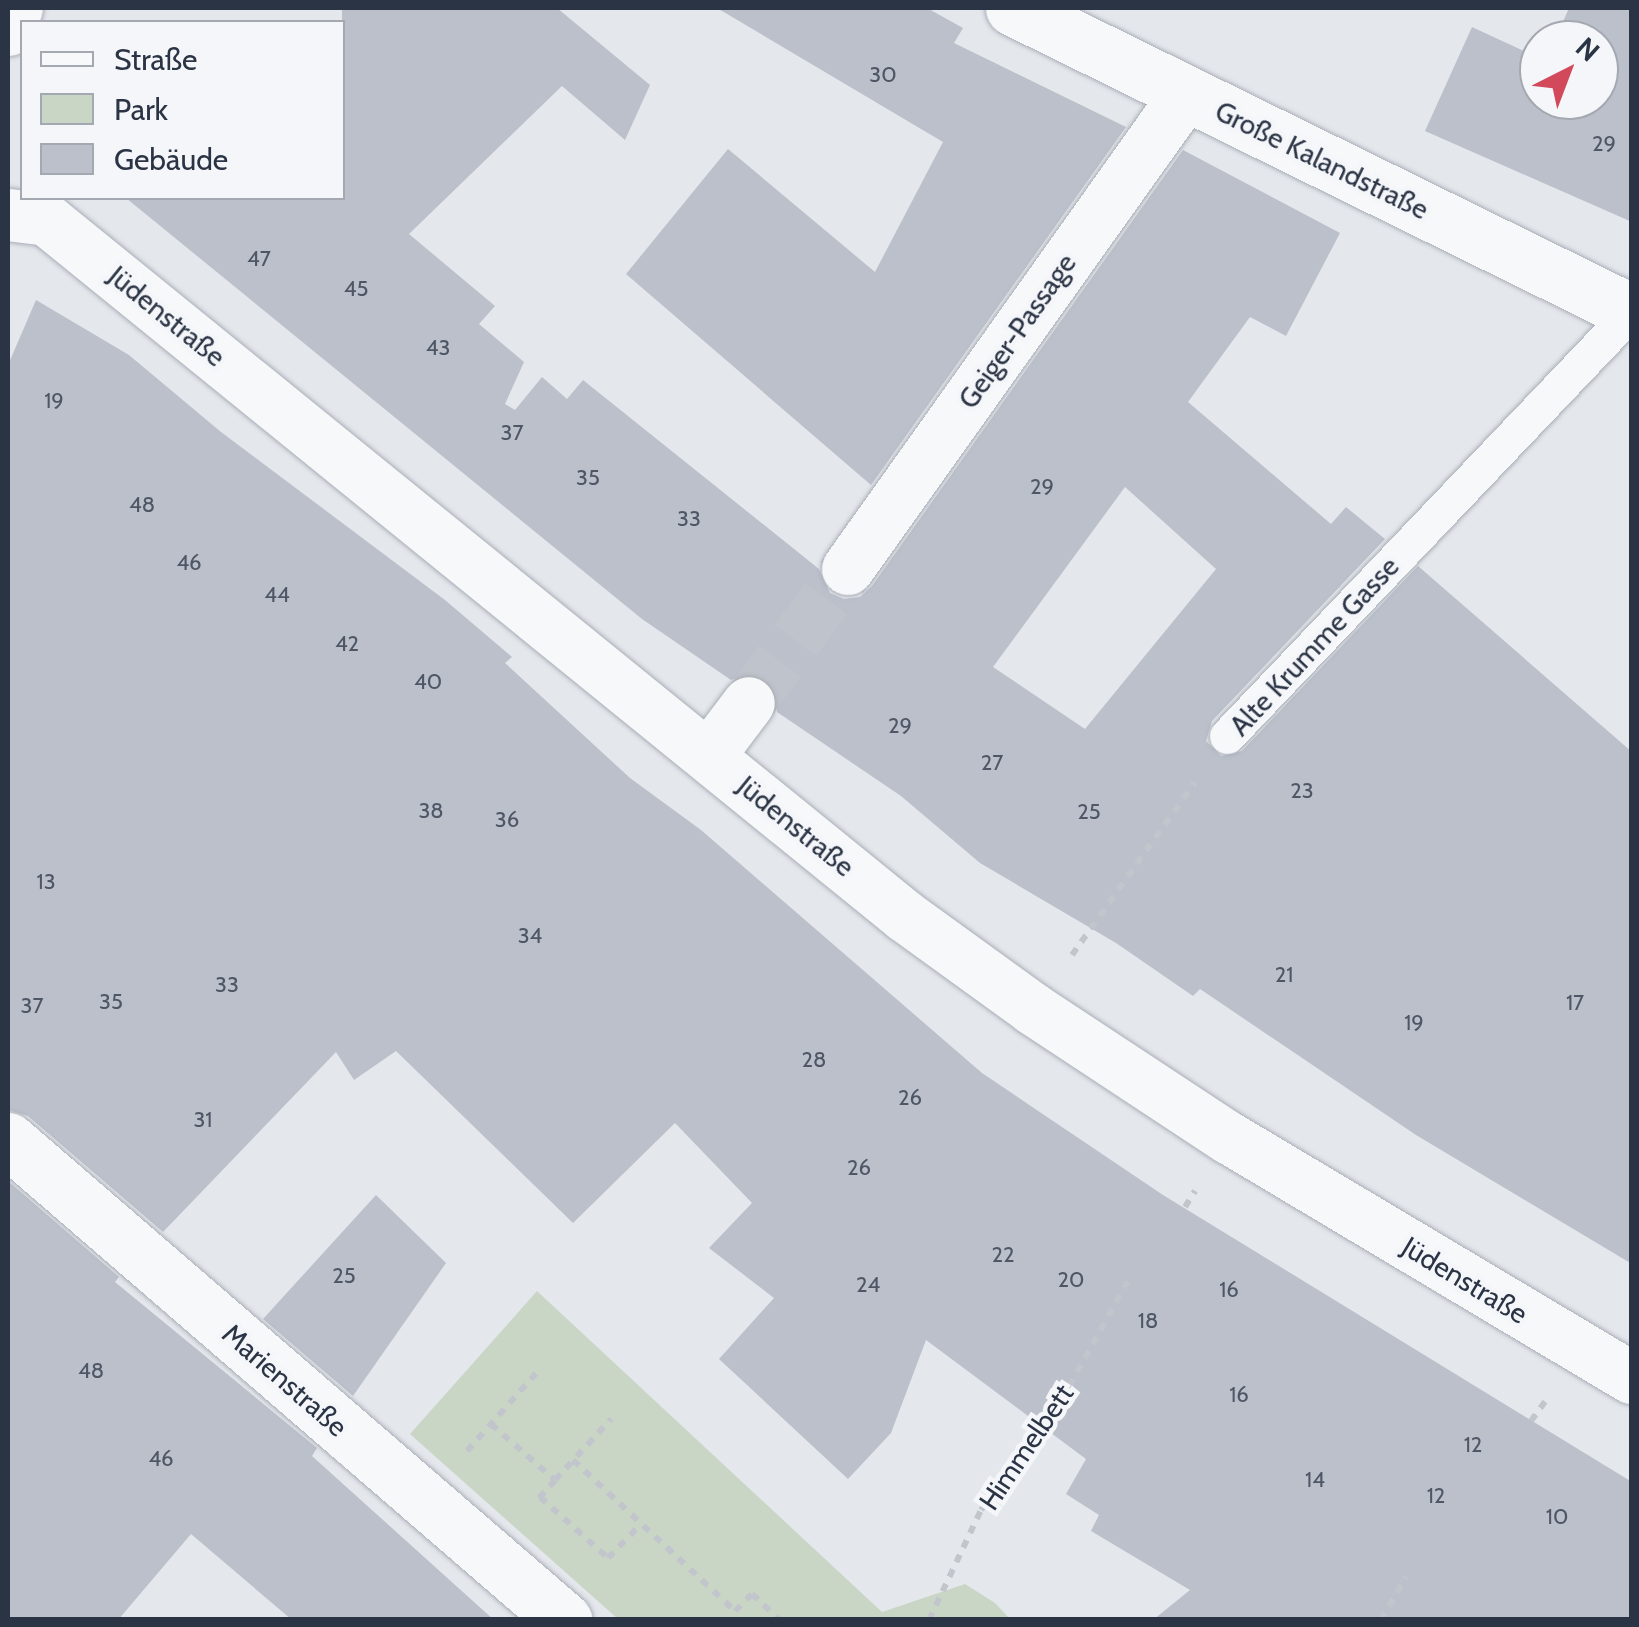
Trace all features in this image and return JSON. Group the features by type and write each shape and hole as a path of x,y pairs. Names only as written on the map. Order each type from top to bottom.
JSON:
{"street":[{"path":"8,28 15,8"},
{"name":"Große Kalandstraße","path":"1013,8 1632,312"},
{"name":"Geiger-Passage","path":"848,569 1187,94"},
{"name":"Jüdenstraße","path":"8,215 47,220 906,917 1033,1009 1246,1148 1632,1378"},
{"path":"710,756 749,703"},
{"name":"Marienstraße","path":"8,1140 564,1620"}],"lane":[{"name":"Alte Krumme Gasse","path":"1227,736 1632,312"}],"path":[{"name":"Alte Krumme Gasse","path":"1033,1009 1227,736"},
{"name":"Himmelbett","path":"929,1620 981,1510 1046,1428 1129,1278"},
{"path":"424,1500 538,1370"},
{"path":"491,1424 554,1480 612,1419"},
{"path":"573,1460 735,1611"},
{"path":"540,1497 608,1558 641,1524"},
{"path":"1381,1620 1406,1577"},
{"path":"728,1620 752,1594 780,1620"}],"green space":[{"path":"537,1291 882,1612 965,1584 995,1603 1010,1619 618,1619 410,1434"}],"building":[{"path":"342,8 557,8 650,85 625,140 562,86 409,234 495,306 479,324 524,362 505,404 515,410 542,377 567,399 583,380 819,569 830,593 844,599 860,597 872,586 1183,150 1340,233 1286,336 1250,317 1188,402 1331,524 1346,507 1385,539 1212,721 1206,741 1221,756 1242,751 1418,566 1632,752 1632,1264 1416,1135 1200,989 1193,996 1116,943 980,863 901,796 777,712 777,692 766,679 752,673 731,680 642,619 128,200 345,200","holes":["1125,487 1216,569 1085,729 993,667"]},
{"path":"717,8 927,8 963,28 954,43 1126,127 871,485 626,274 728,149 875,272 943,142"},
{"path":"1569,8 1632,8 1632,222 1425,131 1472,27 1519,49 1519,120 1619,120 1619,20 1564,20"},
{"path":"36,300 129,355 221,432 445,600 512,657 505,663 630,778 701,830 982,1073 1163,1195 1632,1482 1632,1620 1153,1620 1190,1590 1091,1531 1099,1515 1066,1494 1086,1459 926,1340 891,1433 848,1479 719,1359 774,1298 709,1248 752,1203 675,1123 573,1223 396,1051 354,1080 336,1052 163,1232 28,1116 8,1110 8,365"},
{"path":"8,1181 119,1277 115,1282 317,1448 312,1456 494,1620 292,1620 191,1534 118,1620 8,1620"},
{"path":"376,1195 446,1263 353,1396 263,1319"}],"tunnel":[{"path":"749,703 848,569"}]}
